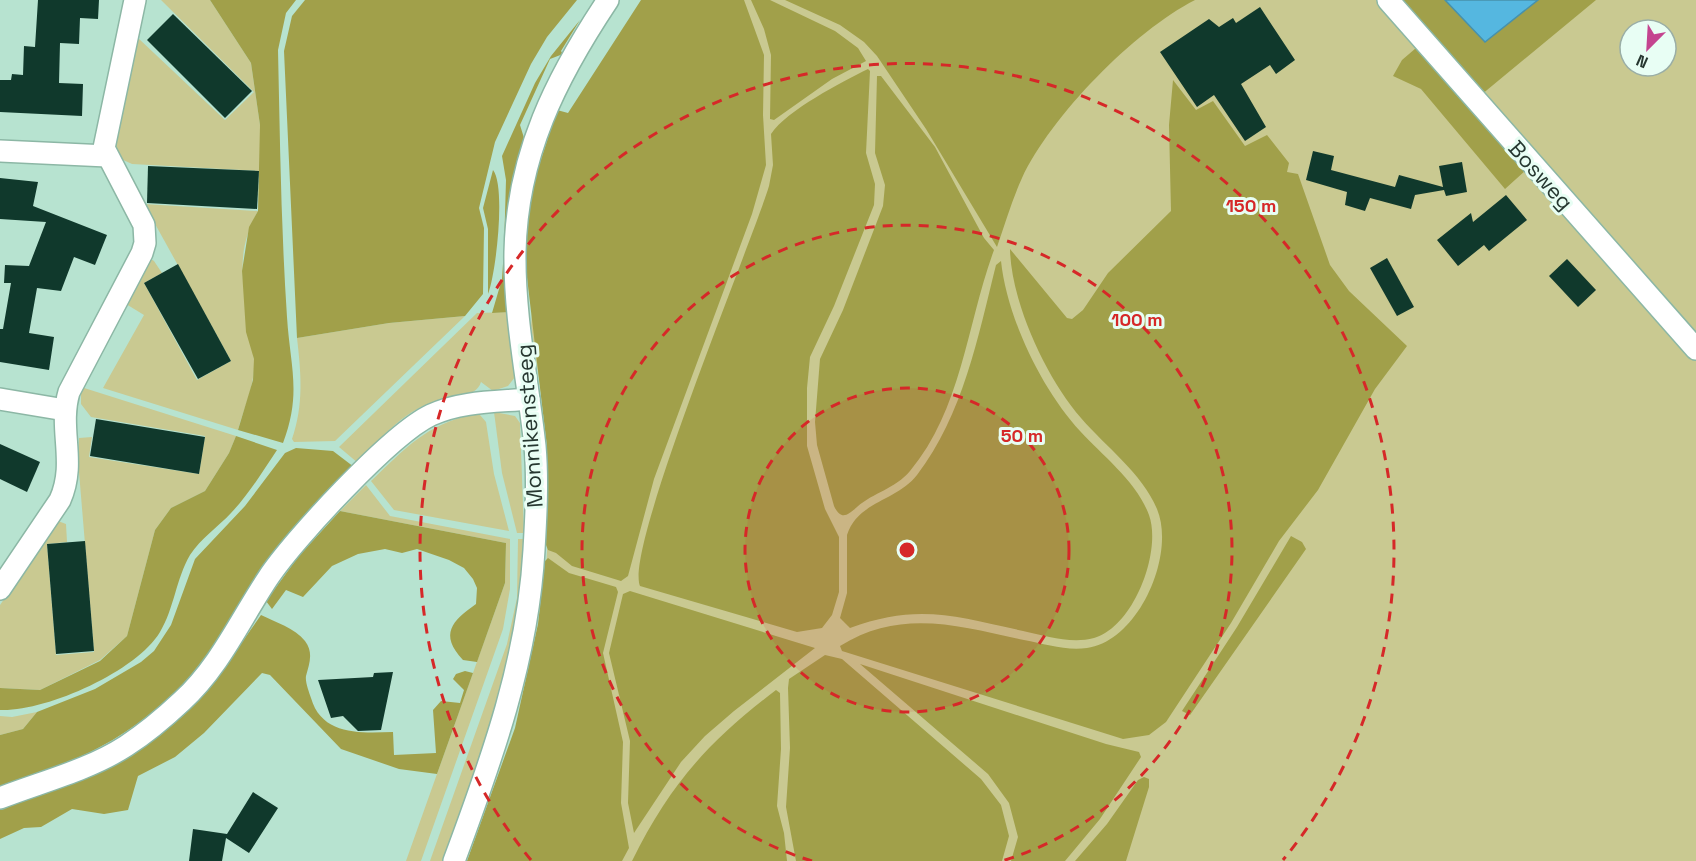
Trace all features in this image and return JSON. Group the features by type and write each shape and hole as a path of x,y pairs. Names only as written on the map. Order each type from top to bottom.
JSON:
{"street":[{"path":"0,589 56,507 66,486 69,457 65,410 69,392 142,253 145,243 144,225 107,156 104,139 135,0"},
{"name":"Monnikensteeg","path":"454,861 503,725 527,622 536,515 535,449 515,252 522,188 546,107 572,58 608,0"},
{"name":"Bosweg","path":"1388,0 1696,349"},
{"path":"0,151 107,156"},
{"path":"0,399 65,410"},
{"path":"0,798 100,760 125,746 184,699 226,648 258,594 287,553 362,474 411,427 433,414 456,407 529,399"}],"green space":[{"path":"161,0 210,0 251,63 260,125 260,171 132,164 121,159 114,146 137,37 225,120 254,92"},
{"path":"645,0 1696,0 1696,861 473,861 523,727 545,586 552,465 531,326 538,233"},
{"path":"144,204 258,211 249,230 242,267 254,368 238,430 103,388 144,315 126,304 151,259 162,273 144,283 197,380 231,361"},
{"path":"509,312 515,377 508,386 493,391 481,382 474,392 421,407 392,428 358,463 339,447 477,313"},
{"path":"465,316 335,441 294,442 292,439 300,401 297,338 389,323"},
{"path":"81,387 236,436 229,453 205,491 171,508 155,530 127,636 100,660 40,690 0,688 0,605 58,521 66,524 67,542 47,544 56,655 94,652 78,460 79,438 92,437 89,457 199,474 205,436 91,417 81,404"},
{"path":"494,412 515,416 520,423 524,533 517,533 502,473"},
{"path":"474,414 480,415 486,422 494,474 509,531 394,510 371,481 406,448 429,431 442,424"},
{"path":"366,485 390,516 510,539 510,589 503,629 421,861 406,861 505,583 506,543 340,511"},
{"path":"518,539 523,539 520,581 506,663 496,703 471,782 442,861 430,861 507,644 517,598"},
{"path":"37,712 23,729 0,735 0,716 12,717"}],"shaded area":[{"path":"210,0 296,0 286,13 278,50 283,250 293,380 292,409 283,443 238,430 253,380 254,359 246,332 242,271 249,227 258,211 260,125 251,63"},
{"path":"305,0 577,0 547,37 531,64 495,142 479,208 484,228 483,294 465,316 389,323 297,338 284,51 292,16"},
{"path":"641,0 744,0 764,55 763,115 766,165 752,214 654,479 628,576 621,581 572,566 556,553 548,550 546,545 547,447 524,252 532,187 557,110 568,113"},
{"path":"751,0 770,0 835,31 858,48 866,61 832,79 774,120 770,119 771,55 764,29"},
{"path":"785,0 1195,0 1146,32 1096,77 1073,103 1035,154 1022,178 997,247 926,129 877,56 864,42 840,25"},
{"path":"1398,0 1445,0 1485,42 1538,0 1596,0 1481,95"},
{"path":"580,20 561,51 563,54 550,59 520,125 524,138 515,173 509,312 492,313 502,279 504,249 506,180 502,156 535,83 551,56"},
{"path":"1416,48 1526,170 1505,189 1421,89 1393,76 1402,60"},
{"path":"868,69 870,71 866,153 875,184 874,205 834,306 810,357 807,388 807,446 825,509 839,537 839,592 832,615 822,628 797,632 640,586 640,561 669,459 769,186 773,165 771,134 802,106"},
{"path":"877,76 881,76 935,147 984,238 994,250 952,393 927,447 904,477 848,514 842,515 834,506 817,445 815,422 820,359 843,310 883,206 885,185 875,153"},
{"path":"1173,80 1196,110 1213,101 1245,146 1267,135 1289,163 1287,172 1298,174 1330,265 1349,291 1407,346 1375,389 1318,490 1279,541 1231,623 1166,722 1149,735 1123,739 842,651 840,646 863,634 885,627 930,624 976,630 1056,647 1087,648 1106,642 1123,630 1149,593 1157,571 1161,549 1162,528 1157,509 1133,472 1081,418 1043,361 1017,292 1010,249 1067,318 1072,319 1083,310 1108,273 1171,211 1169,125"},
{"path":"493,170 497,179 499,211 497,250 488,294 488,229 483,208"},
{"path":"1001,261 1011,306 1019,329 1028,352 1052,395 1080,431 1119,470 1144,503 1152,530 1152,548 1141,586 1121,619 1108,631 1085,640 1058,639 936,614 896,616 850,628 840,618 847,593 847,535 852,524 860,515 909,484 933,452 946,427 967,374 996,265"},
{"path":"236,436 277,450 238,506 199,543 190,555 181,574 165,623 148,647 111,675 88,687 41,704 0,710 0,688 40,690 100,661 127,636 155,530 171,508 205,491 229,453"},
{"path":"296,448 333,451 354,467 198,669 152,713 126,732 75,759 0,786 0,735 23,729 37,712 95,689 141,662 154,651 171,625 195,559 245,506 285,453"},
{"path":"340,511 506,543 505,583 477,662 463,660 456,651 450,635 460,616 476,604 477,588 473,579 464,568 417,549 402,553 385,549 358,554 332,566 303,597 286,590 272,609 266,601 298,557"},
{"path":"1291,536 1302,542 1306,549 1190,715 1182,711 1237,627"},
{"path":"548,558 569,573 616,587 618,592 603,653 623,742 621,803 629,848 622,861 467,861 515,728 538,624 545,561"},
{"path":"630,591 815,648 705,736 681,762 634,833 628,803 630,741 609,653 623,594"},
{"path":"261,615 296,632 308,645 310,658 306,676 307,684 316,710 324,719 344,730 393,732 394,755 436,753 433,710 441,701 460,703 464,690 453,679 456,674 465,671 473,673 437,774 399,769 341,749 270,675 262,673 204,733 175,757 138,776 128,810 104,814 72,809 41,827 24,828 0,839 0,810 104,769 164,731 214,682"},
{"path":"825,655 842,659 981,779 1001,805 1009,836 1002,861 796,861 786,807 790,748 789,679"},
{"path":"860,664 1106,744 1139,752 1141,757 1100,819 1065,861 1011,861 1018,837 1009,803 988,774"},
{"path":"776,690 780,693 781,749 777,806 784,833 787,861 632,861 661,809 693,766 730,728"},
{"path":"1144,777 1149,779 1149,787 1126,861 1075,861 1107,824 1138,780"}],"water":[{"path":"1445,0 1538,0 1485,42"}],"building":[{"path":"38,0 99,0 98,19 80,18 79,44 60,43 59,83 83,84 82,116 0,112 0,80 11,80 12,74 23,75 24,46 35,47"},
{"path":"1260,7 1295,60 1276,74 1270,65 1241,84 1266,127 1245,141 1214,95 1197,107 1160,52 1209,19 1219,27 1233,18 1236,23"},
{"path":"173,14 252,91 225,118 147,40"},
{"path":"1313,151 1334,156 1331,170 1395,187 1399,175 1443,187 1439,166 1462,162 1467,192 1446,196 1444,190 1415,195 1411,209 1370,198 1365,211 1345,205 1347,192 1306,180"},
{"path":"148,166 259,171 257,209 147,203"},
{"path":"0,178 38,182 33,206 107,235 95,265 74,257 61,291 37,288 29,333 54,337 49,370 0,362 0,329 3,329 11,283 4,283 5,265 29,266 46,222 0,219"},
{"path":"1506,195 1527,220 1489,251 1484,245 1458,266 1437,240 1471,213 1473,222"},
{"path":"1387,258 1414,307 1397,316 1370,268"},
{"path":"1567,259 1596,290 1578,307 1549,276"},
{"path":"178,264 231,361 198,379 144,283"},
{"path":"96,419 205,437 199,474 90,456"},
{"path":"0,444 40,462 27,492 0,479"},
{"path":"85,541 94,651 56,654 47,544"},
{"path":"393,672 381,730 358,731 343,716 331,718 318,680 373,677 374,673"},
{"path":"253,792 278,808 249,853 226,838 222,861 189,861 193,829 227,834"}]}
